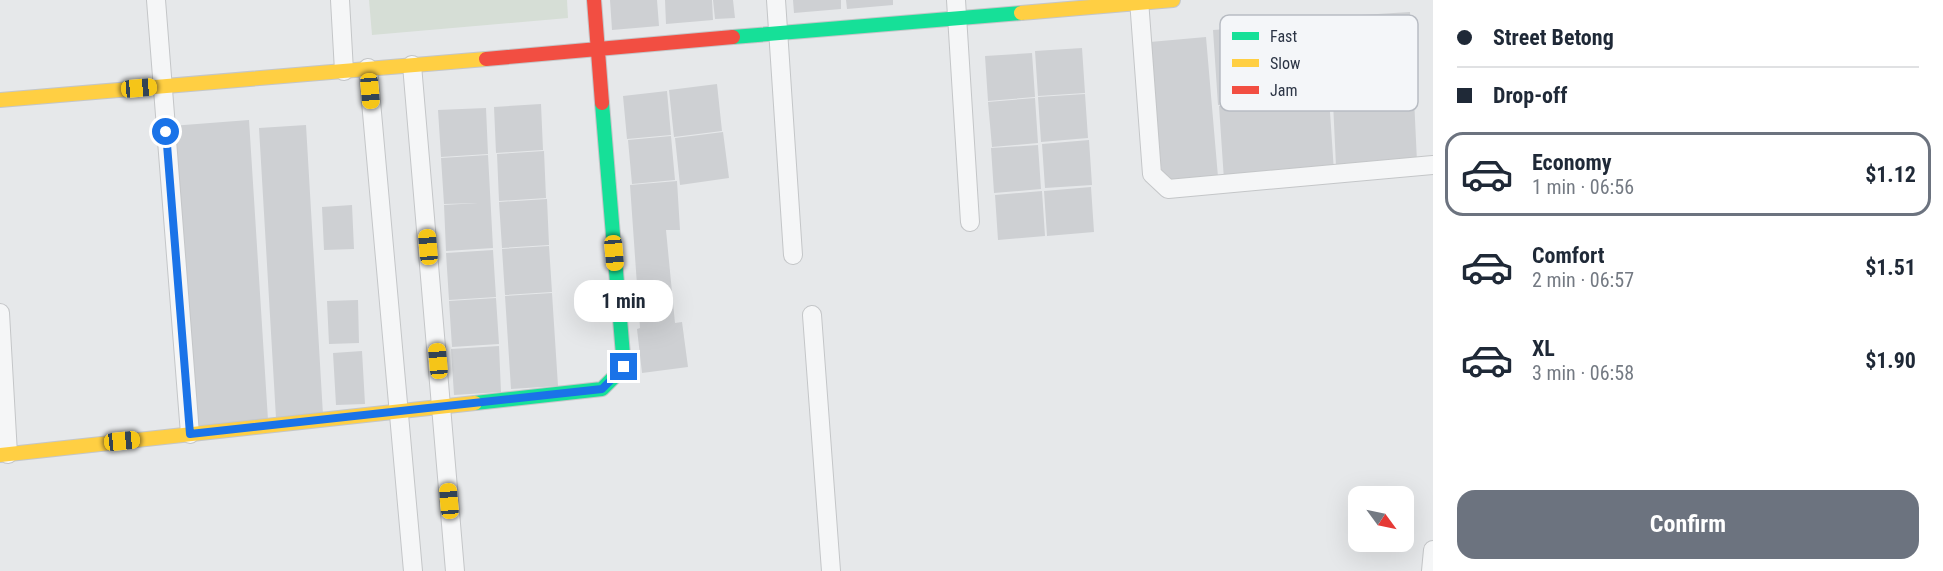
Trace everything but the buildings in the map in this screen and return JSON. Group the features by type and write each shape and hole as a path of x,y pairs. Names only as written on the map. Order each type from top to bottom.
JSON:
{"street":[{"path":"156,0 190,434"},
{"path":"340,0 344,71"},
{"path":"0,313 4,454 602,389 624,367 594,0"},
{"path":"776,0 793,255"},
{"path":"956,0 970,222"},
{"path":"0,100 957,19 1139,1 1173,0"},
{"path":"1139,1 1152,174 1168,189 1433,165"},
{"path":"412,65 455,571"},
{"path":"368,68 413,571"},
{"path":"812,315 831,571"},
{"path":"1431,571 1433,550"}],"shaded area":[{"path":"369,0 567,0 568,18 372,35"}],"traffic: fast":[{"path":"733,37 1021,13"},
{"path":"475,403 602,389 624,367 602,103"}],"traffic: slow":[{"path":"1021,13 1173,0"},
{"path":"0,100 486,59"},
{"path":"0,455 475,403"}],"traffic: jam":[{"path":"594,0 602,103"},
{"path":"486,59 733,37"}],"route":[{"path":"166,132 190,434 602,389 624,367"}]}
